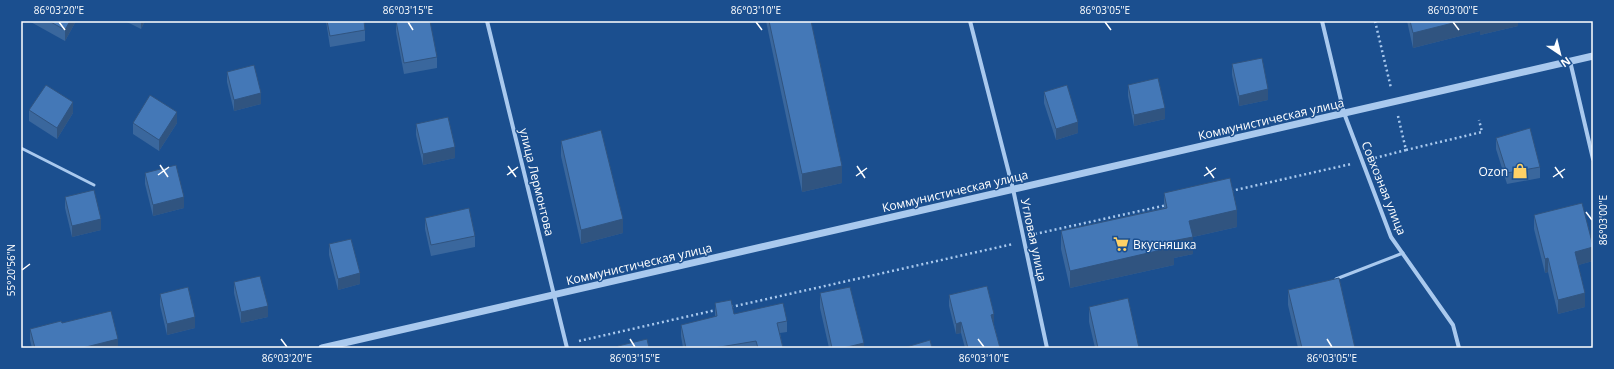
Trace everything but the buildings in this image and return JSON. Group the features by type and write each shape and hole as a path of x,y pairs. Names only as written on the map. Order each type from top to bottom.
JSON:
{"street":[{"name":"улица Лермонтова","path":"487,21 568,348"},
{"name":"Угловая улица","path":"970,21 1013,189 1047,348"},
{"name":"Совхозная улица","path":"1322,21 1344,113 1392,237 1453,325 1458,348"},
{"name":"Коммунистическая улица","path":"322,348 1593,56"},
{"path":"1570,61 1593,159"}],"lane":[{"path":"21,148 94,186"},
{"path":"1329,282 1403,253"}],"path":[{"path":"1406,150 1482,132 1479,120"}],"place":[{"name":"Ozon","path":"1520,171"},
{"name":"Вкусняшка","path":"1121,244"}]}
